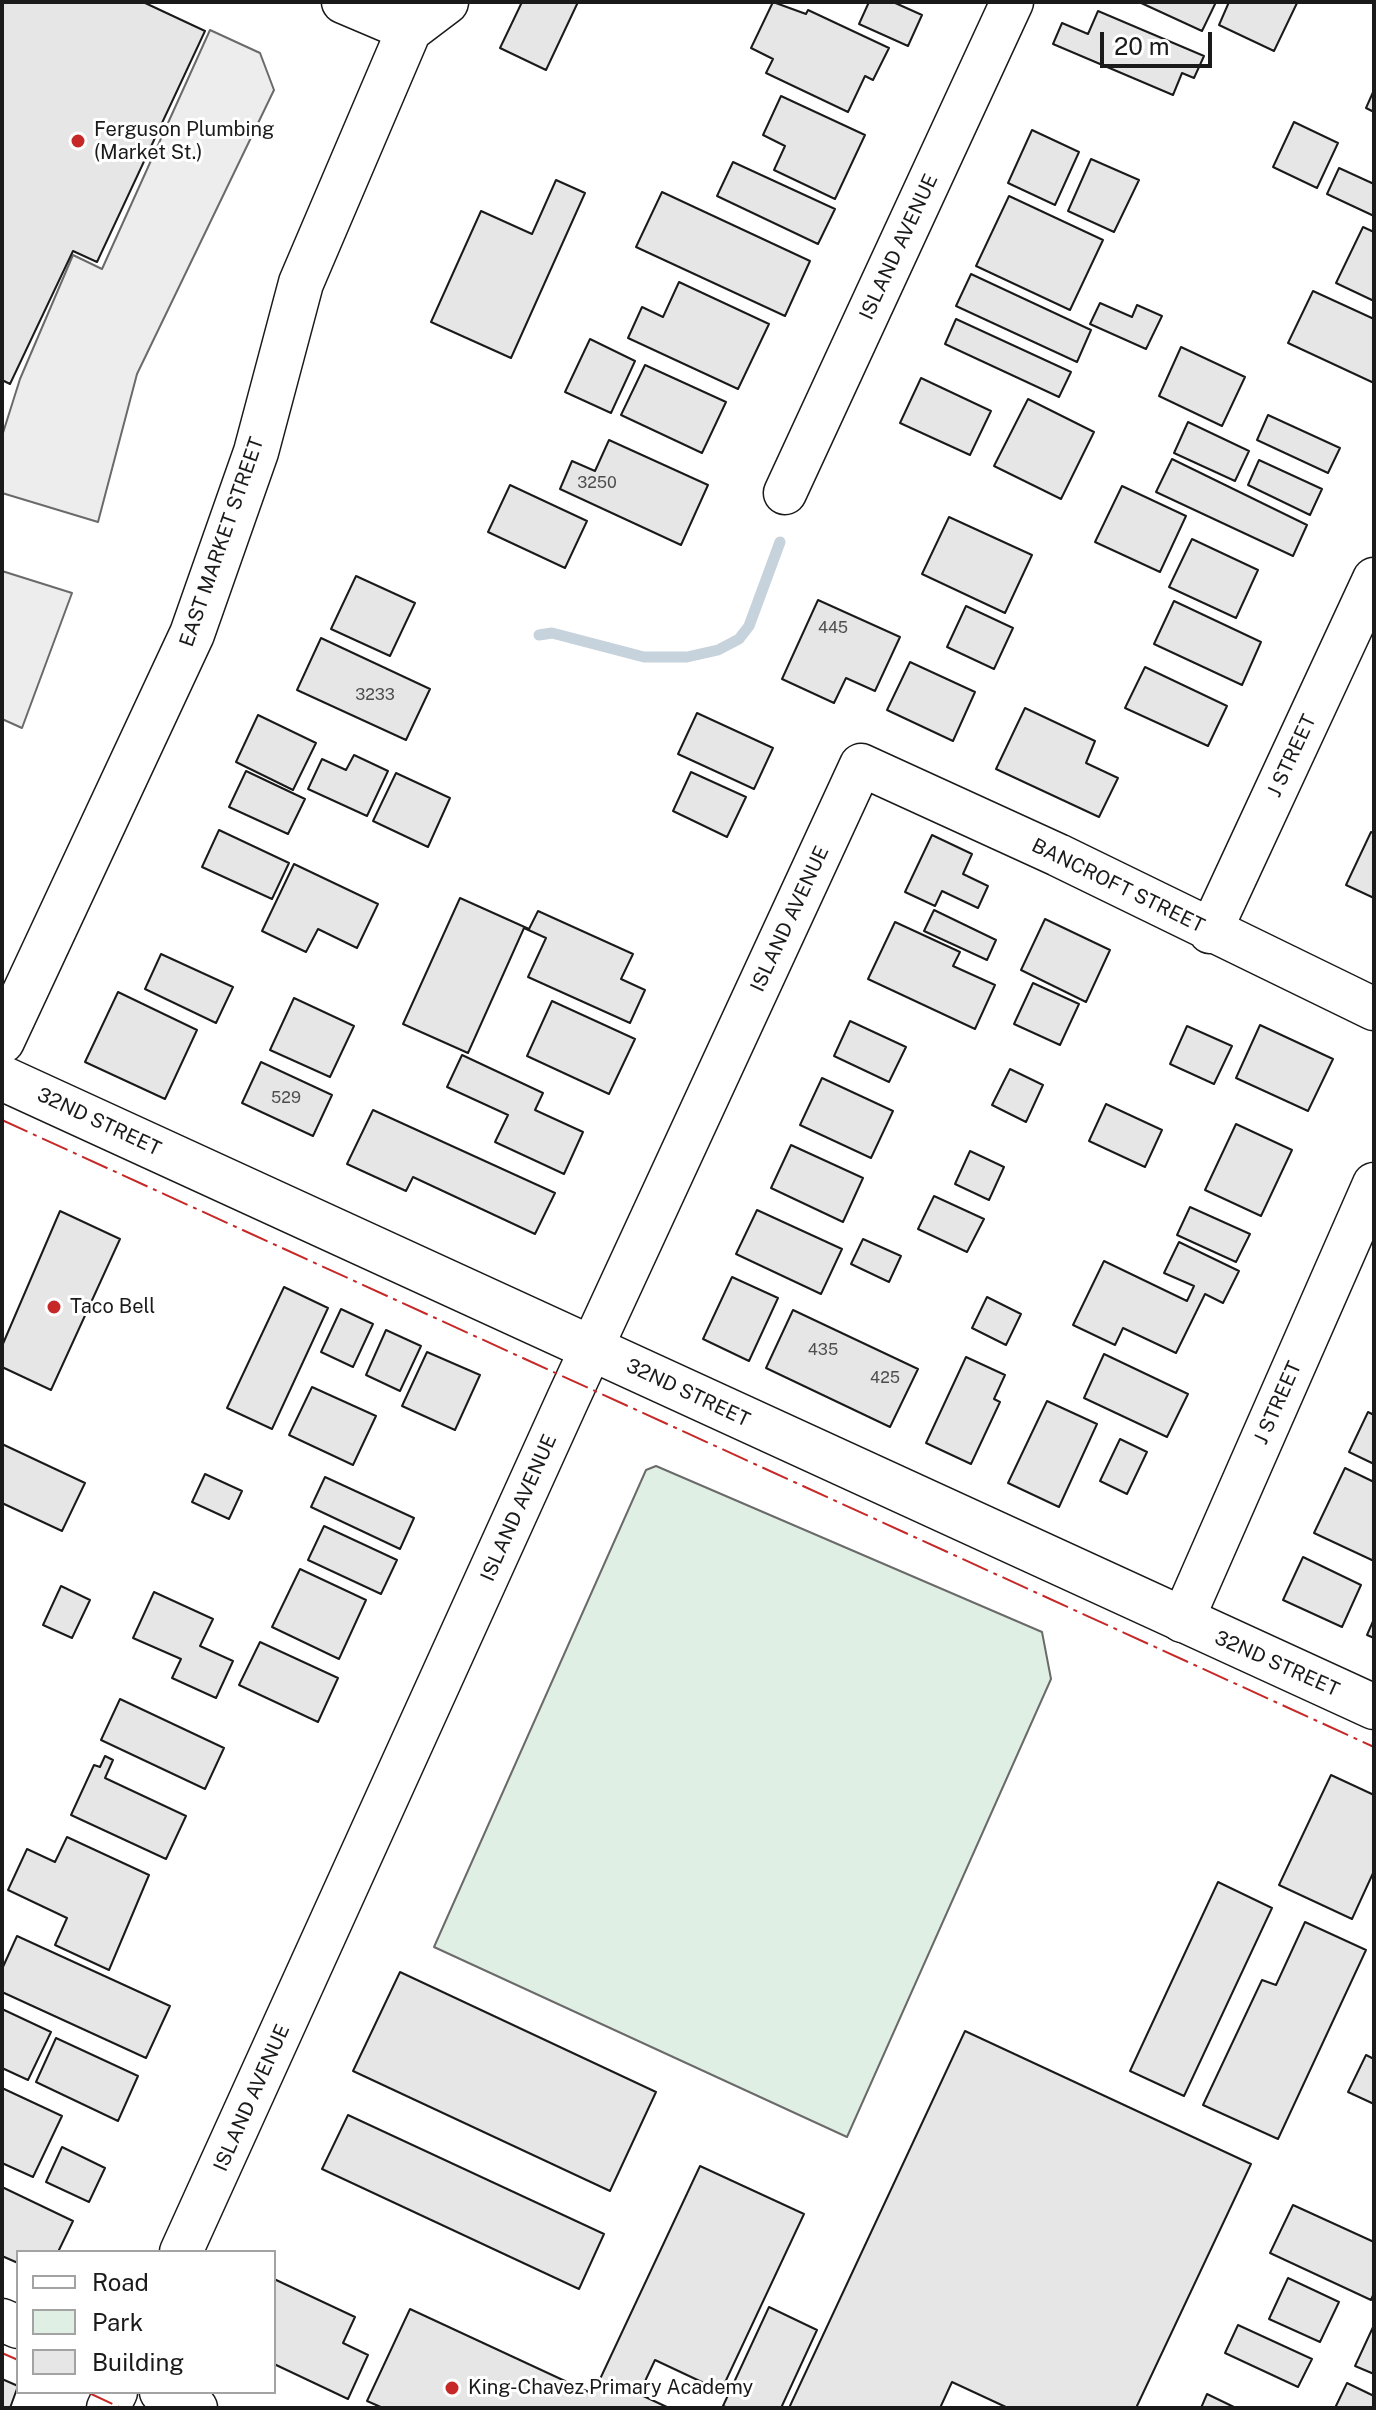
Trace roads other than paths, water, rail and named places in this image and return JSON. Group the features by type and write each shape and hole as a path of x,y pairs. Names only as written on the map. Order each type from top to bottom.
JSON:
{"main road":[{"name":"EAST MARKET STREET","path":"2,1041 192,634 256,452 301,283 409,16 446,2"},
{"name":"32ND STREET","path":"2,1078 1374,1707"}],"street":[{"path":"343,2 409,16"},
{"name":"ISLAND AVENUE","path":"785,493 1012,2"},
{"name":"J STREET","path":"1210,932 1374,579"},
{"name":"ISLAND AVENUE","path":"182,2250 861,765"},
{"name":"BANCROFT STREET","path":"861,765 1058,855 1210,932 1374,1009"},
{"name":"J STREET","path":"1182,1621 1374,1184"},
{"path":"165,2394 196,2408"}],"waterway":[{"path":"539,635 552,633 644,657 687,657 718,650 739,639 749,626 780,542"}],"place":[{"name":"Ferguson Plumbing (Market St.)","path":"78,141"},
{"name":"Taco Bell","path":"54,1307"},
{"name":"King-Chavez Primary Academy","path":"452,2388"}]}
